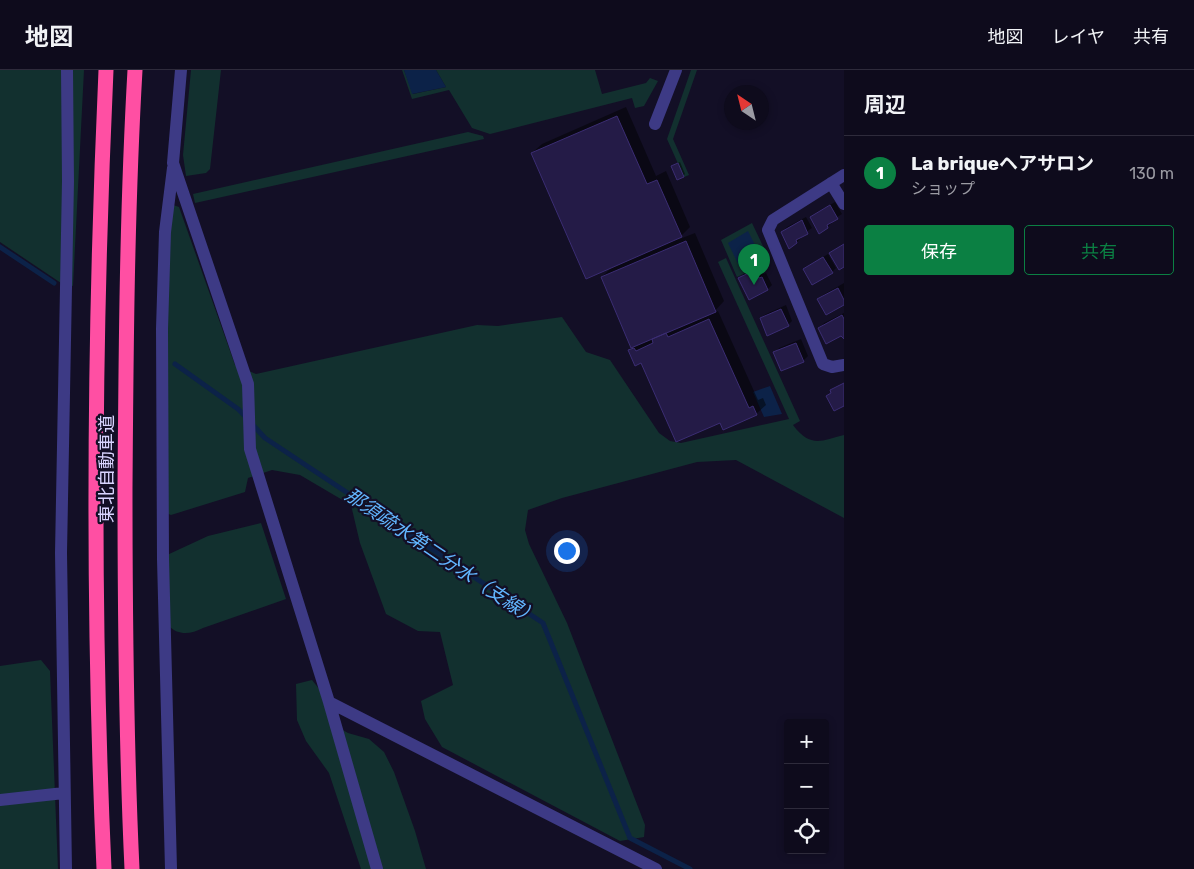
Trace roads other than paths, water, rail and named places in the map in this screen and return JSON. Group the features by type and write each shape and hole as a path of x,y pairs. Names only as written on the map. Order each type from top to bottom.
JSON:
{"highway":[{"name":"東北自動車道","path":"104,869 97,563 101,182 106,70"},
{"name":"東北自動車道","path":"132,869 128,786 125,573 129,181 135,70"}],"street":[{"path":"66,869 61,552 68,181 67,70"},
{"path":"171,869 163,559 162,329 166,232 181,70"},
{"path":"655,124 676,70"},
{"path":"173,163 248,384 250,449 329,702 377,869"},
{"path":"844,175 773,220 768,230 823,364 832,367 844,365"},
{"path":"831,183 844,204"},
{"path":"329,702 656,869"},
{"path":"0,800 64,793"}],"water":[{"path":"404,70 436,70 446,87 412,94"},
{"path":"748,231 762,259 741,270 728,243"},
{"path":"770,386 782,414 764,417 753,392"}],"waterway":[{"name":"那須疏水第二分水（支線）","path":"0,247 54,283"},
{"name":"那須疏水第二分水（支線）","path":"175,364 238,409 246,417"},
{"name":"那須疏水第二分水（支線）","path":"252,424 265,438 543,623 630,838 690,869"}],"place":[{"name":"La briqueヘアサロン","path":"754,285"}]}
